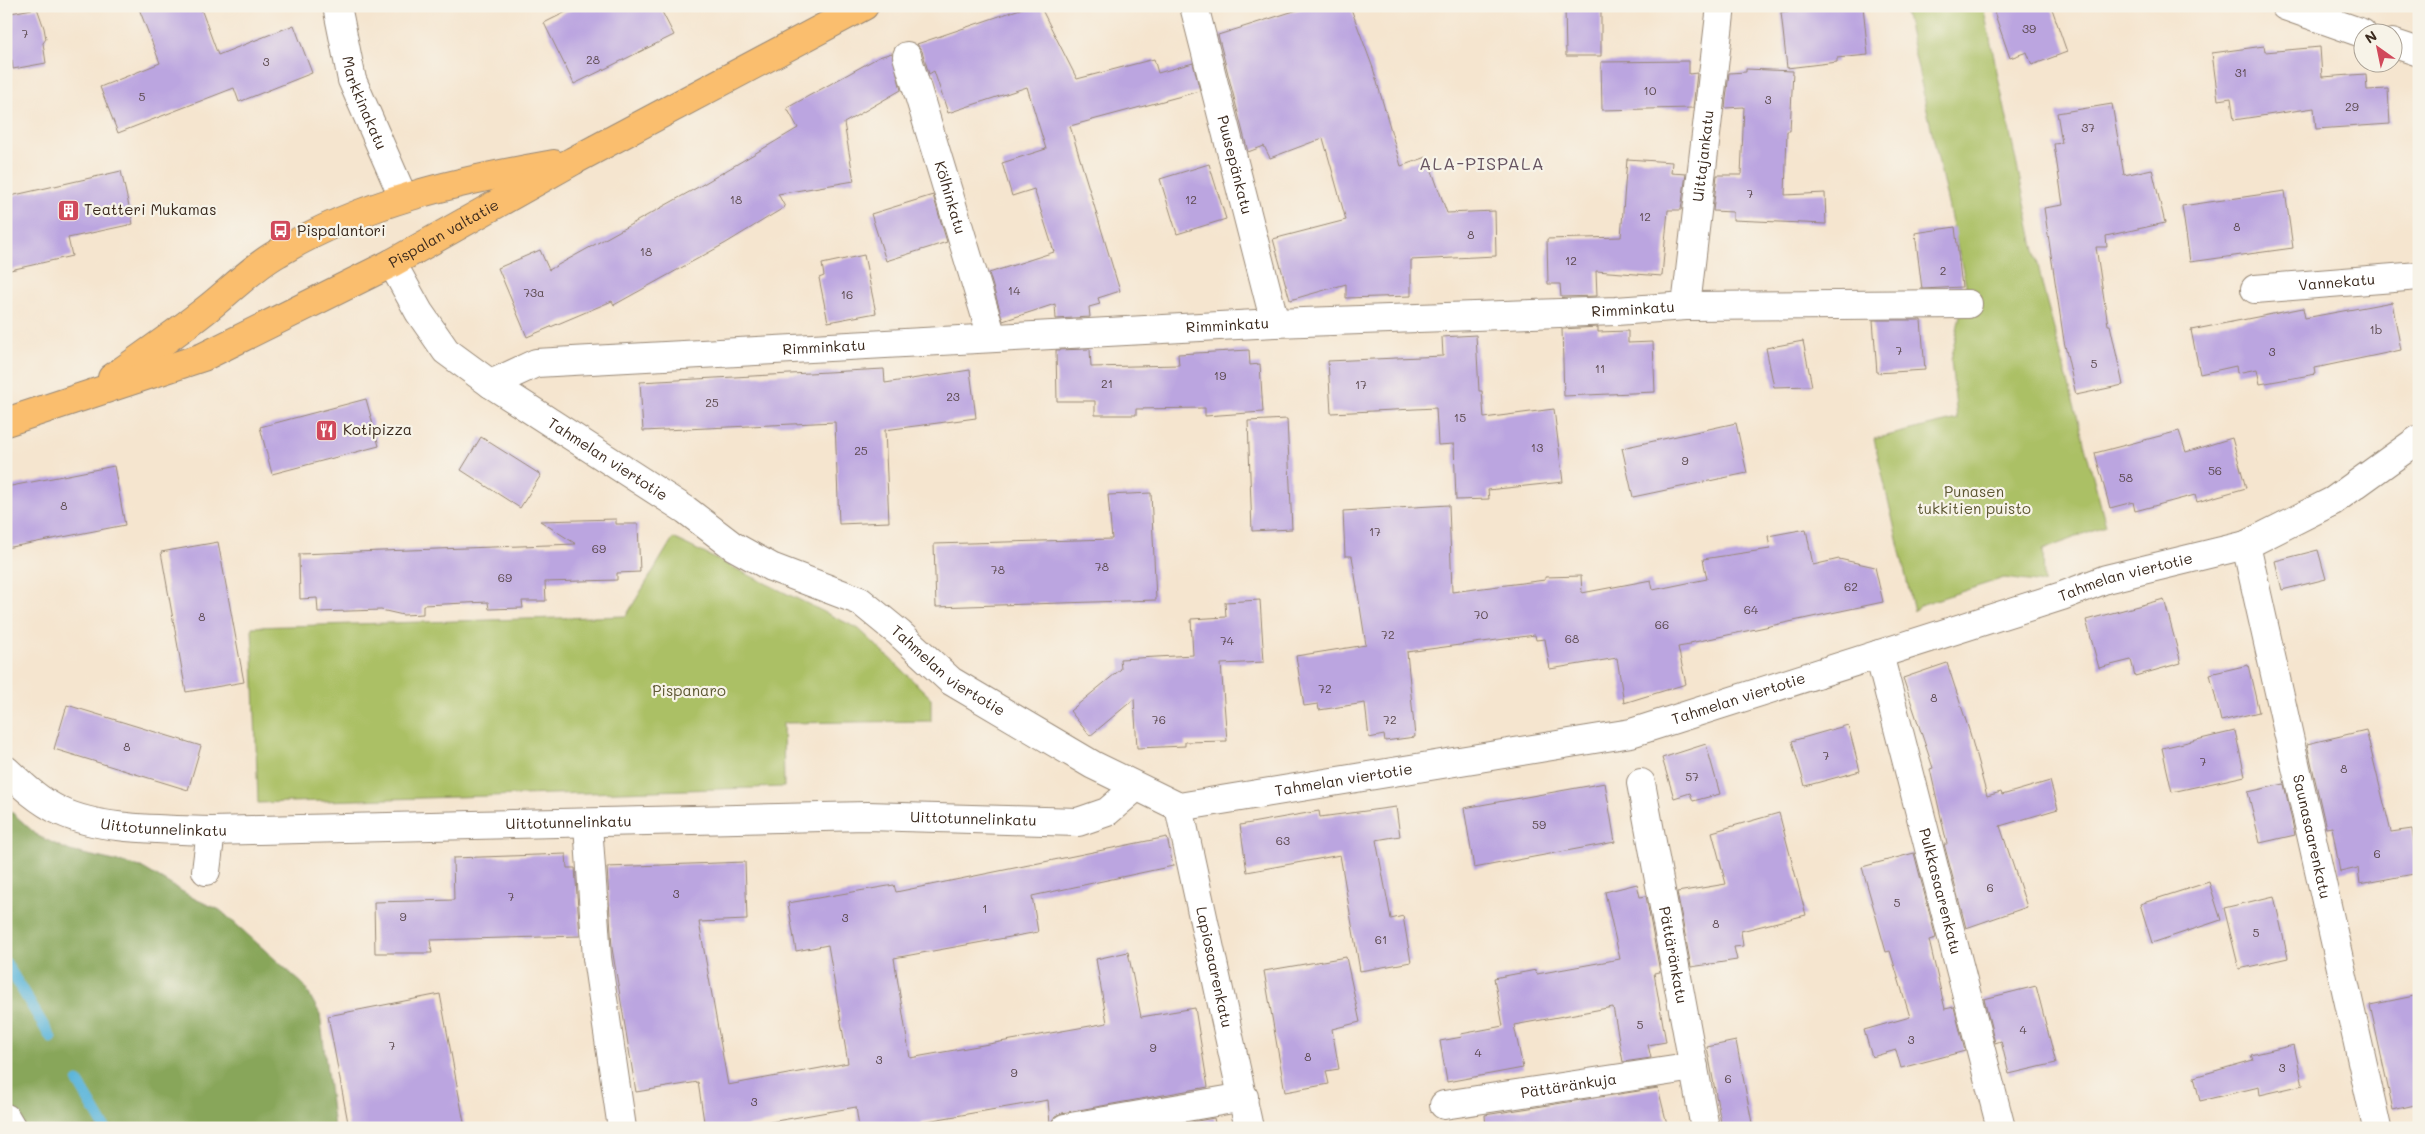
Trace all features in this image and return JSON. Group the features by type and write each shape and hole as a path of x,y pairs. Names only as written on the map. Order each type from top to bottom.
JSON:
{"main road":[{"name":"Pispalan valtatie","path":"6,422 203,357 392,263 573,161 864,6"},
{"path":"91,393 191,322 277,253 350,216 403,197 473,178 573,161"}],"street":[{"name":"Markkinakatu","path":"337,6 352,80 403,197"},
{"name":"Puusepänkatu","path":"1194,6 1275,323"},
{"name":"Uittajankatu","path":"1686,306 1721,6"},
{"path":"2285,6 2352,29"},
{"path":"2402,46 2419,52"},
{"name":"Kölhinkatu","path":"907,56 992,337"},
{"name":"Tahmelan viertotie","path":"392,263 419,312 446,351 491,384 686,510 733,546 771,567 860,601 899,633 951,681 1093,766 1179,807 1631,733 2062,596 2106,579 2246,545 2333,501 2419,439"},
{"name":"Vannekatu","path":"2255,288 2419,276"},
{"name":"Rimminkatu","path":"491,384 536,363 896,344 992,337 1275,323 1616,311 1686,306 1968,304"},
{"name":"Saunasaarenkatu","path":"2246,545 2377,1128"},
{"name":"Pulkkasaarenkatu","path":"1879,654 2001,1128"},
{"name":"Uittotunnelinkatu","path":"6,770 34,796 62,812 109,825 211,831 588,824 867,816 1078,822 1107,812 1136,787"},
{"name":"Pättäränkatu","path":"1641,783 1705,1128"},
{"name":"Lapiosaarenkatu","path":"1179,807 1244,1097 1249,1128"},
{"path":"588,824 597,958 622,1128"},
{"path":"206,871 211,831"},
{"name":"Pättäränkuja","path":"1444,1105 1694,1066"},
{"path":"1065,1128 1244,1097"},
{"path":"6,1118 12,1128"}],"green space":[{"name":"Punasen tukkitien puisto","path":"1904,6 1983,6 2043,288 2106,525 2043,550 2044,583 2004,578 1920,605 1914,612 1874,439 1957,419 1951,360 1966,285"},
{"name":"Pispanaro","path":"673,538 859,629 931,698 931,721 783,723 784,787 258,803 252,627 626,616"},
{"path":"6,807 38,836 70,851 141,867 195,899 220,910 304,985 320,1014 334,1128 6,1128"}],"building":[{"path":"138,6 200,6 218,55 294,25 312,73 239,102 234,88 118,133 100,87 160,63"},
{"path":"578,6 659,6 674,35 574,84 544,23"},
{"path":"1029,6 1040,6 1077,79 1154,59 1158,73 1193,63 1200,91 1070,126 1120,291 1098,298 1100,304 1089,307 1090,317 1056,319 1055,304 1003,321 989,273 1054,252 1034,189 1012,196 1002,163 1046,149 1027,87 948,113 934,71 929,74 922,51 917,44"},
{"path":"1310,6 1350,6 1373,68 1401,166 1427,157 1447,213 1495,211 1496,256 1411,260 1411,296 1346,298 1346,284 1290,300 1273,239 1346,220 1323,138 1270,158 1264,146 1248,152 1218,35"},
{"path":"1565,6 1601,6 1601,56 1566,56"},
{"path":"1834,6 1863,6 1868,55 1837,58 1837,62 1787,68 1781,12"},
{"path":"1992,6 2051,6 2067,52 2032,65 2027,52 2010,58"},
{"path":"37,8 46,39 43,43 46,63 13,69 12,60 6,61 6,14"},
{"path":"2264,46 2265,52 2320,47 2322,77 2366,74 2367,90 2388,89 2390,124 2316,129 2314,108 2234,120 2231,98 2218,100 2212,53"},
{"path":"892,53 901,90 844,123 854,181 778,194 785,207 726,243 614,305 612,301 527,337 498,268 540,250 549,270 700,186 798,128 787,108 879,57"},
{"path":"1689,61 1689,74 1697,73 1693,108 1602,110 1601,62"},
{"path":"1746,69 1793,71 1790,131 1787,131 1785,195 1825,193 1826,224 1733,220 1733,212 1713,211 1717,175 1741,175 1744,107 1725,108 1729,73 1746,72"},
{"path":"2112,104 2124,175 2152,169 2165,223 2106,236 2107,247 2096,247 2108,325 2110,325 2123,385 2076,395 2064,341 2044,208 2063,205 2054,144 2062,143 2057,113"},
{"path":"1627,159 1672,162 1671,173 1686,174 1681,210 1668,210 1662,276 1596,271 1597,296 1561,297 1560,284 1548,284 1547,239 1621,237"},
{"path":"1209,164 1226,219 1177,234 1160,179"},
{"name":"Teatteri Mukamas","path":"121,171 133,224 68,238 72,256 6,271 6,197"},
{"path":"2285,191 2293,248 2190,262 2182,206"},
{"path":"933,195 947,242 886,261 871,214"},
{"path":"1955,227 1962,287 1922,289 1915,233"},
{"path":"864,255 876,313 828,322 819,278 824,276 822,264"},
{"path":"2392,302 2401,350 2315,368 2316,374 2260,384 2257,369 2237,373 2236,366 2200,374 2191,330 2303,308 2305,318"},
{"path":"1873,320 1921,320 1925,370 1877,373"},
{"path":"1598,327 1598,332 1628,331 1628,343 1653,342 1655,392 1564,396 1562,329"},
{"path":"1476,335 1479,391 1482,391 1484,418 1554,409 1563,482 1488,490 1489,499 1456,500 1454,444 1438,445 1436,408 1331,413 1328,361 1443,356 1442,337"},
{"path":"1803,341 1812,386 1774,387 1766,348"},
{"path":"1090,349 1091,367 1179,365 1178,354 1249,350 1250,365 1260,364 1263,412 1205,416 1205,408 1136,409 1136,415 1095,415 1095,401 1057,401 1056,350"},
{"path":"884,369 885,383 970,370 976,418 885,430 889,522 839,524 835,422 643,431 640,382"},
{"path":"366,399 379,446 272,474 260,427"},
{"path":"1287,419 1292,529 1252,531 1248,421"},
{"path":"1736,423 1747,473 1633,497 1622,448"},
{"path":"2179,431 2186,452 2232,438 2246,488 2197,502 2195,495 2135,511 2133,502 2110,508 2095,453"},
{"path":"481,437 541,475 520,508 461,470"},
{"path":"114,466 125,525 6,548 6,487"},
{"path":"1151,493 1156,600 936,607 934,544 1112,539 1108,495"},
{"path":"1449,505 1452,592 1545,580 1545,577 1581,576 1582,593 1651,580 1653,590 1707,579 1703,559 1770,549 1768,536 1806,529 1813,565 1839,559 1875,567 1883,602 1678,647 1686,684 1624,703 1617,658 1550,669 1545,639 1536,640 1535,635 1407,652 1415,737 1385,741 1384,735 1369,738 1365,703 1319,710 1318,704 1304,706 1296,656 1366,645 1352,556 1345,556 1343,511"},
{"path":"616,519 616,524 638,524 640,572 617,573 617,580 545,582 546,601 522,601 523,608 489,609 488,602 423,605 423,614 403,615 381,610 318,612 317,598 300,599 299,554 576,544 540,521"},
{"path":"218,542 244,682 186,692 161,552"},
{"path":"2318,550 2326,579 2282,590 2275,561"},
{"path":"2164,599 2181,663 2135,676 2131,660 2099,668 2086,620"},
{"path":"1260,600 1264,662 1221,664 1227,741 1185,742 1185,746 1137,748 1134,699 1090,736 1070,711 1121,669 1120,659 1193,655 1191,619 1226,617 1225,602"},
{"path":"1947,663 1970,733 1987,796 2001,792 2002,795 2050,781 2058,809 2000,826 2027,907 1966,928 1944,844 1947,844 1930,769 1933,768 1903,678"},
{"path":"2248,665 2259,712 2221,721 2210,674"},
{"path":"67,705 201,746 188,790 54,749"},
{"path":"1848,725 1860,771 1805,786 1792,741"},
{"path":"2366,730 2391,832 2412,829 2419,873 2360,884 2358,868 2340,872 2332,827 2326,828 2307,744"},
{"path":"2235,731 2245,776 2172,792 2162,748"},
{"path":"1706,744 1720,794 1693,801 1690,793 1674,798 1662,758"},
{"path":"1605,783 1615,842 1474,868 1464,808"},
{"path":"2284,784 2295,835 2260,843 2248,792"},
{"path":"1396,807 1400,836 1376,840 1391,919 1403,916 1411,962 1360,971 1340,855 1247,872 1240,825 1319,811 1320,817"},
{"path":"1779,813 1806,915 1741,931 1743,946 1734,947 1737,960 1691,967 1677,892 1726,884 1712,832"},
{"path":"1167,837 1173,866 1032,896 1038,932 894,958 910,1058 1107,1023 1096,959 1128,952 1141,1017 1195,1008 1208,1087 1062,1113 1055,1116 1050,1124 1048,1100 921,1122 922,1128 859,1128 856,1107 736,1128 705,1128 698,1082 636,1092 612,948 607,867 745,862 747,920 699,922 728,1085 848,1063 828,945 796,951 788,903 894,885 896,892"},
{"path":"1914,853 1936,938 1929,940 1945,1009 1954,1007 1965,1051 1901,1068 1896,1050 1872,1057 1864,1030 1910,1017 1890,951 1886,952 1862,867"},
{"path":"566,854 567,868 575,868 580,936 430,940 432,953 375,953 374,902 454,900 453,858"},
{"path":"2209,882 2221,920 2152,943 2140,904"},
{"path":"1637,884 1640,897 1646,896 1660,972 1654,973 1666,1042 1648,1045 1651,1058 1623,1062 1613,1007 1514,1025 1523,1068 1447,1082 1440,1041 1462,1037 1461,1034 1503,1026 1494,978 1536,970 1537,974 1620,959 1605,892"},
{"path":"2274,896 2288,958 2239,969 2224,908"},
{"path":"1346,957 1360,1022 1332,1029 1339,1069 1326,1071 1329,1084 1285,1092 1264,971"},
{"path":"2036,986 2056,1063 2009,1074 2001,1041 1995,1043 1984,999"},
{"path":"440,994 465,1128 349,1128 328,1016"},
{"path":"2419,995 2419,1104 2393,1110 2370,1005"},
{"path":"1736,1041 1753,1128 1722,1128 1707,1047"},
{"path":"2294,1045 2303,1085 2260,1095 2259,1087 2200,1101 2194,1077 2253,1060 2251,1055"},
{"path":"1658,1088 1668,1128 1486,1128 1485,1115"},
{"path":"1214,1118 1216,1128 1158,1128"}],"waterway":[{"path":"6,963 51,1038"},
{"path":"78,1082 105,1128"}],"place":[{"name":"Teatteri Mukamas","path":"68,210"},
{"name":"Pispalantori","path":"281,231"},
{"name":"Kotipizza","path":"327,430"}],"district":[{"name":"ALA-PISPALA","path":"1482,164"}]}
